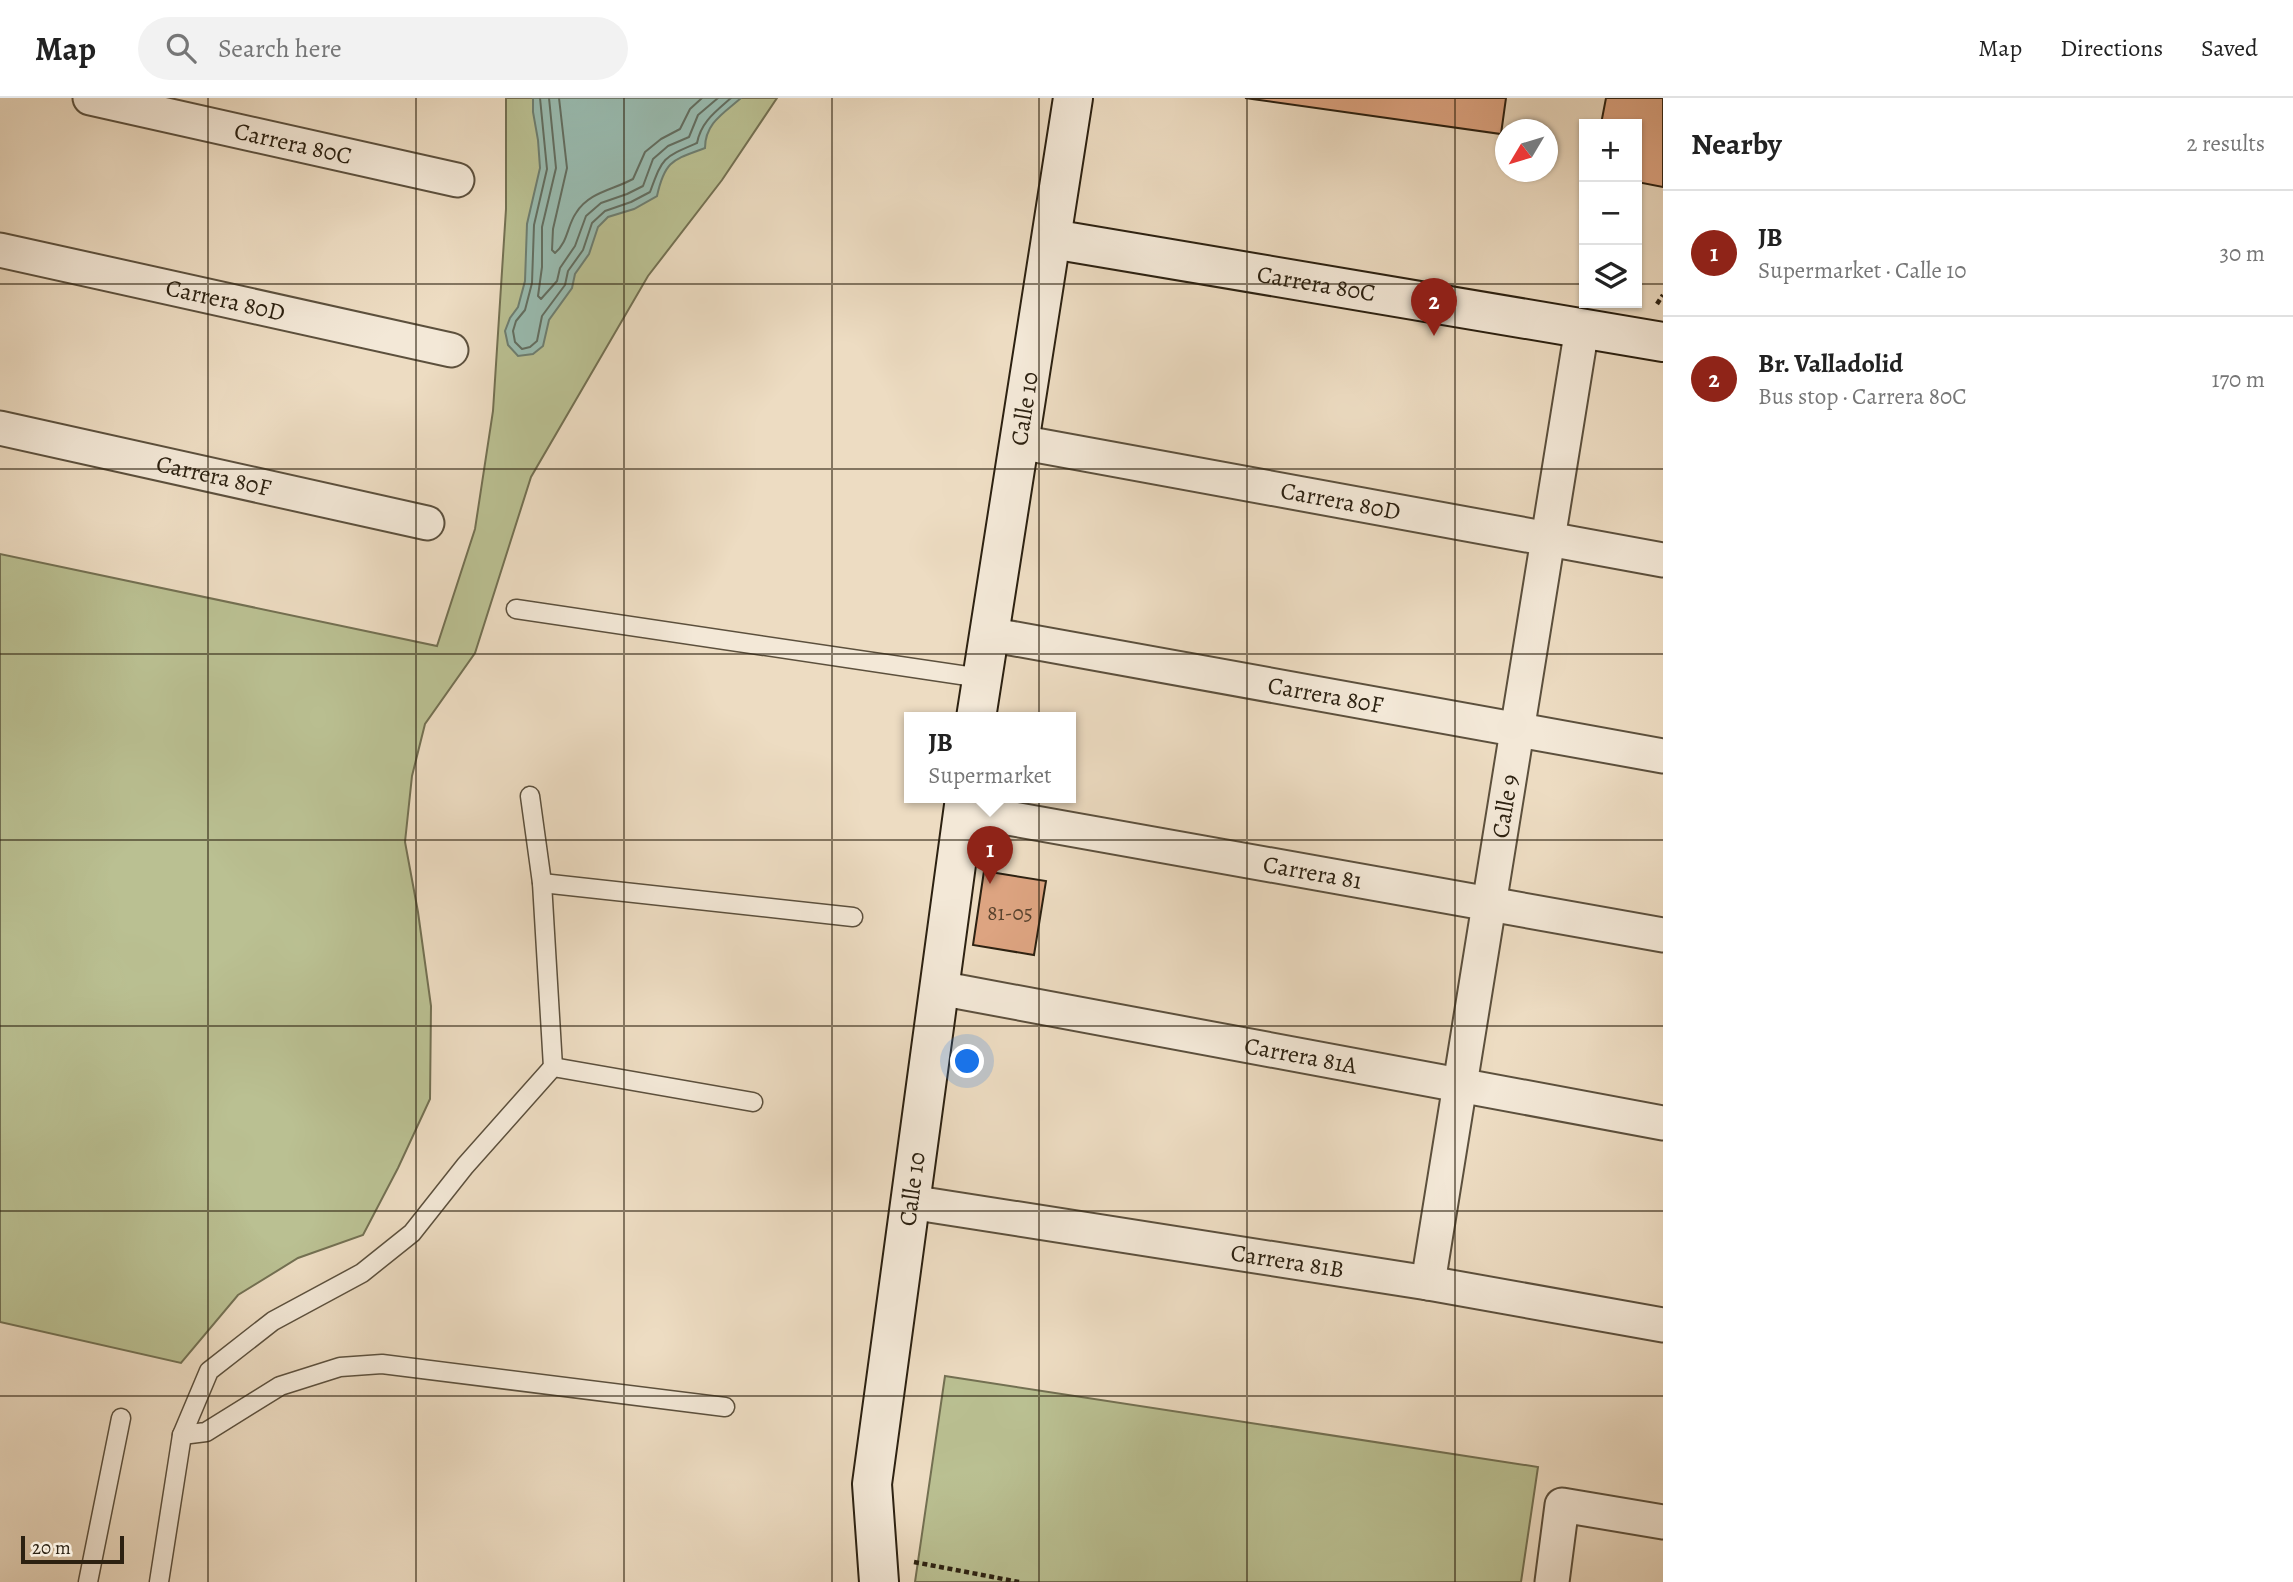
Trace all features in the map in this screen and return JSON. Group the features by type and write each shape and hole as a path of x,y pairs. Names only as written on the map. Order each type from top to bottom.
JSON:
{"street":[{"name":"Carrera 80C","path":"90,98 457,180"},
{"name":"Calle 10","path":"977,712 1073,98"},
{"name":"Carrera 80C","path":"1052,239 1663,342"},
{"name":"Carrera 80D","path":"0,250 451,350"},
{"name":"Calle 9","path":"1428,1283 1582,328"},
{"name":"Carrera 80F","path":"0,428 427,523"},
{"name":"Carrera 80D","path":"1019,442 1663,560"},
{"name":"Carrera 80F","path":"988,634 1663,757"},
{"name":"Calle 10","path":"878,1568 872,1484 964,804"},
{"name":"Carrera 81","path":"964,804 1663,935"},
{"name":"Carrera 81A","path":"939,988 1663,1123"},
{"name":"Carrera 81B","path":"910,1202 1428,1283 1663,1325"},
{"path":"1552,1582 1562,1505 1663,1522"}],"lane":[{"path":"516,609 981,678"},
{"path":"159,1582 182,1435 209,1371 273,1321 362,1273 412,1233 465,1166 553,1067 542,883 530,796"},
{"path":"542,883 853,918"},
{"path":"553,1067 753,1101"},
{"path":"182,1435 206,1432 280,1386 340,1367 382,1364 725,1407"},
{"path":"88,1582 121,1418"}],"path":[{"path":"878,1568 1019,1582"}],"green space":[{"path":"506,98 777,98 722,180 648,276 531,477 475,653 425,724 412,776 405,842 431,1006 430,1099 363,1235 298,1258 238,1295 181,1363 0,1322 0,554 437,646 475,529 493,411 506,209"},
{"path":"945,1376 1538,1467 1521,1582 915,1582"}],"water":[{"path":"533,98 741,98 712,125 705,148 678,159 667,168 657,196 634,209 608,217 598,227 589,254 575,274 572,288 549,320 543,346 533,354 518,356 508,345 505,331 518,307 525,281 527,224 540,168"}],"building":[{"path":"1245,98 1506,98 1503,119 1495,119 1495,133"},
{"path":"1606,98 1663,98 1663,187 1642,183 1642,119 1602,119"},
{"path":"984,871 1046,881 1034,955 973,945"}],"place":[{"name":"Br. Valladolid","path":"1434,336"},
{"name":"JB","path":"990,884"}]}
